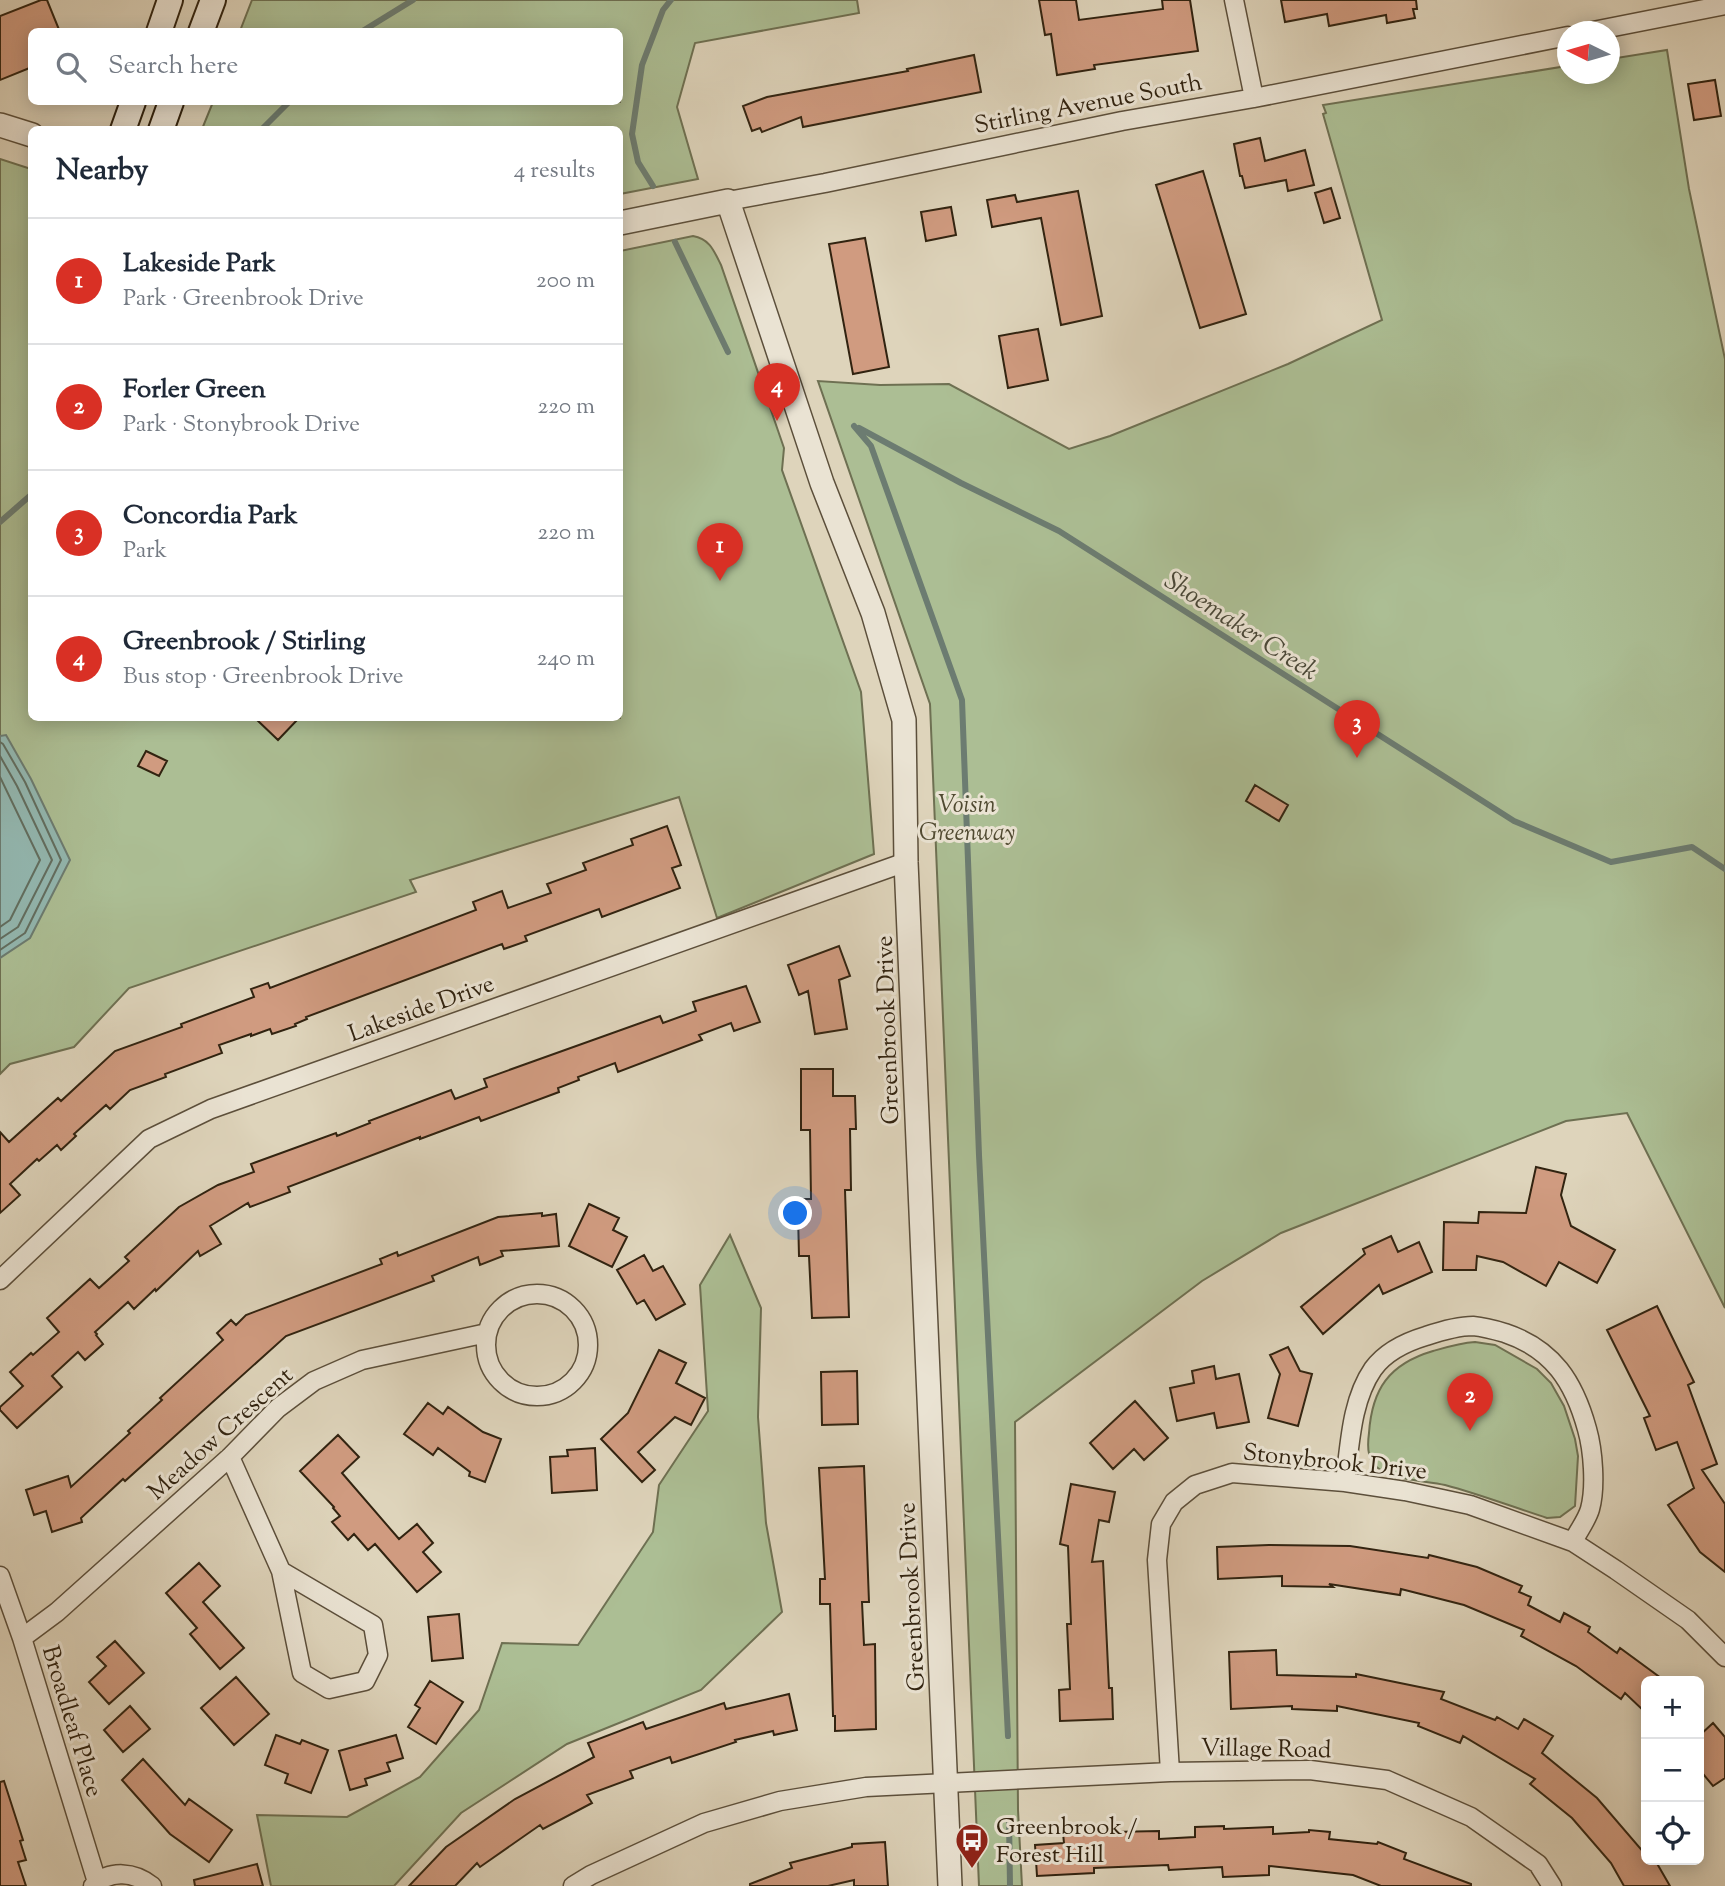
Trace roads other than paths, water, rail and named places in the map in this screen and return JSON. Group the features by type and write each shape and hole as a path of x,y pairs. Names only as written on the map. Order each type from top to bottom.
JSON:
{"main road":[{"path":"160,28 170,0"},
{"path":"202,28 213,0"},
{"path":"124,126 132,105"},
{"path":"162,126 170,105"}],"street":[{"path":"1234,0 1254,98"},
{"path":"1620,26 1725,5"},
{"name":"Stirling Avenue South","path":"623,222 1122,121 1254,98 1557,38"},
{"path":"0,125 28,134"},
{"name":"Greenbrook Drive","path":"728,201 822,483 873,613 904,720 906,862 950,1886"},
{"name":"Lakeside Drive","path":"0,1280 149,1139 211,1109 906,862"},
{"path":"533,1293 551,1295 568,1303 580,1316 589,1338 588,1356 581,1373 570,1385 555,1394 523,1395 508,1388 496,1376 486,1351 487,1333 500,1308 515,1298 533,1293"},
{"path":"1345,1482 1352,1427 1362,1393 1374,1368 1394,1349 1418,1338 1447,1329 1473,1326 1491,1329 1515,1336 1545,1353 1570,1383 1581,1408 1592,1445 1593,1480 1590,1509 1573,1542"},
{"name":"Meadow Crescent","path":"22,1638 57,1612 230,1457 278,1408 314,1381 362,1360 487,1333"},
{"path":"230,1457 281,1571 302,1674 329,1689 365,1681 377,1655 373,1625 281,1571"},
{"name":"Stonybrook Drive","path":"1170,1772 1157,1560 1161,1524 1174,1502 1195,1485 1233,1473 1345,1482 1405,1491 1471,1505 1573,1542 1688,1620 1725,1657"},
{"name":"Broadleaf Place","path":"0,1576 22,1638 95,1884 108,1876 123,1873 137,1876 152,1886"},
{"name":"Village Road","path":"573,1886 591,1875 704,1823 780,1801 866,1787 1170,1772 1310,1770 1387,1780 1471,1817 1538,1864 1552,1886"}],"water":[{"path":"6,735 31,779 70,860 30,938 0,958 0,736"}],"waterway":[{"path":"368,28 413,0"},
{"name":"Shoemaker Creek","path":"653,186 638,162 632,134 642,65 663,10 671,0"},
{"path":"265,126 286,105"},
{"name":"Shoemaker Creek","path":"675,242 728,352"},
{"path":"854,426 871,446 962,700 979,1155 1008,1736"},
{"name":"Shoemaker Creek","path":"859,428 961,483 1059,531 1514,821 1611,862 1692,847 1725,869"},
{"path":"0,522 28,498"},
{"path":"1009,1818 1010,1886"}],"place":[{"name":"Greenbrook / Stirling","path":"777,421"},
{"name":"Lakeside Park","path":"720,581"},
{"name":"Concordia Park","path":"1357,758"},
{"name":"Forler Green","path":"1470,1431"},
{"name":"Greenbrook / Forest Hill","path":"972,1870"}],"park label":[{"name":"Voisin Greenway","path":"967,818"}]}
